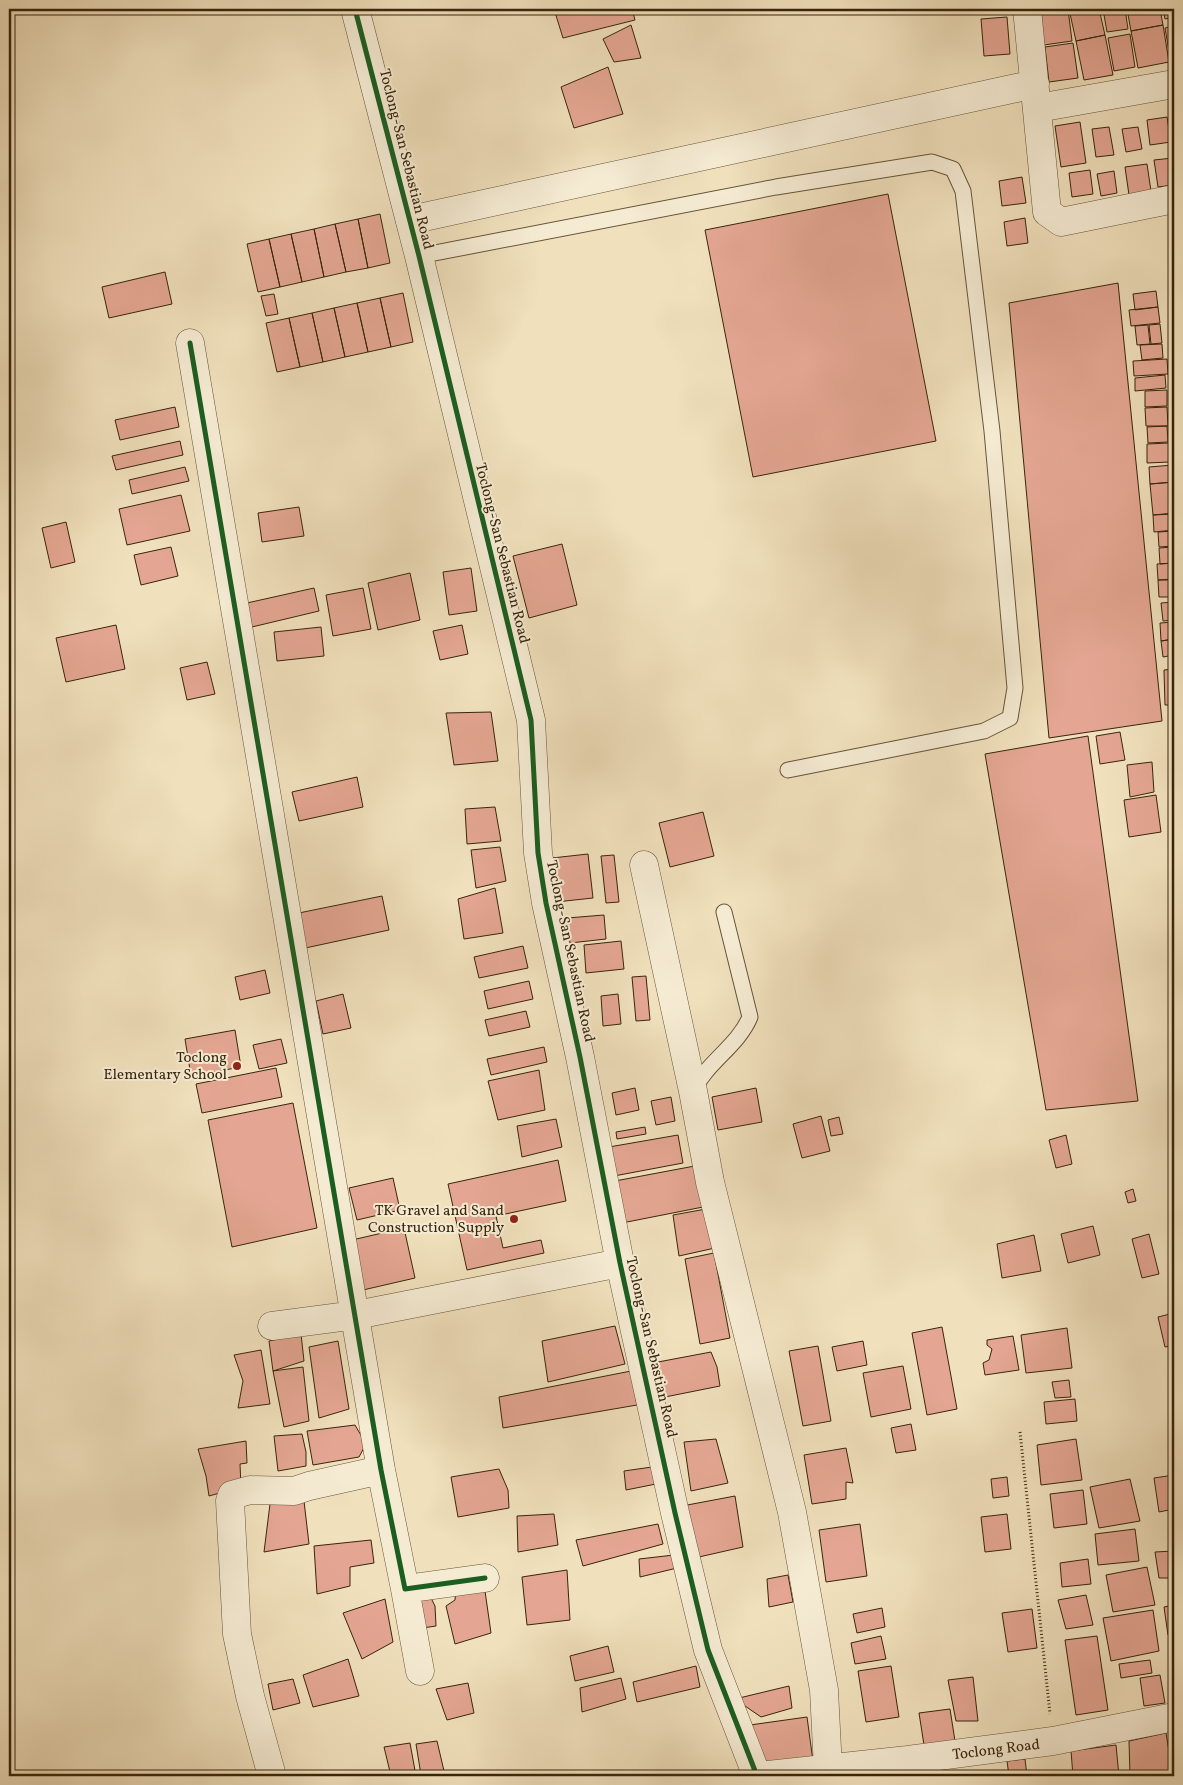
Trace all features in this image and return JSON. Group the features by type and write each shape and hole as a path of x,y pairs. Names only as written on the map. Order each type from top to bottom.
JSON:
{"street":[{"name":"Toclong-San Sebastian Road","path":"355,9 419,256 531,720 538,853 542,878 580,1057 620,1263 708,1650 757,1776"},
{"path":"1027,9 1047,212 1061,222 1173,207"},
{"path":"410,220 1036,96 1174,84"},
{"path":"190,343 381,1470 420,1671"},
{"path":"644,865 693,1091 710,1182 792,1512 824,1690 828,1769"},
{"path":"272,1326 356,1315 620,1263"},
{"path":"272,1776 250,1696 237,1634 230,1501 232,1495 250,1490 294,1491 381,1470"},
{"path":"405,1589 485,1578"},
{"name":"Toclong Road","path":"757,1776 1053,1741 1174,1717"}],"lane":[{"path":"419,256 796,184 932,162 953,169 963,190 992,431 1015,688 1010,718 984,731 788,770"},
{"path":"693,1091 700,1077 745,1029 750,1017 724,912"}],"path":[{"path":"1020,1432 1053,1741"}],"building":[{"path":"554,9 632,9 635,20 563,38"},
{"path":"1040,9 1068,9 1072,41 1044,45"},
{"path":"1069,9 1099,9 1105,35 1076,41"},
{"path":"1103,9 1125,9 1128,29 1107,32"},
{"path":"1127,9 1160,9 1163,25 1131,31"},
{"path":"1163,9 1174,9 1174,17 1165,19"},
{"path":"1007,17 1010,54 984,56 981,19"},
{"path":"631,25 641,58 614,62 603,39"},
{"path":"1163,25 1169,62 1138,68 1131,31"},
{"path":"1174,26 1174,57 1170,57 1165,28"},
{"path":"1130,34 1135,67 1114,71 1108,38"},
{"path":"1105,35 1113,75 1084,80 1076,41"},
{"path":"1073,43 1078,78 1049,82 1045,47"},
{"path":"608,67 623,114 574,128 561,87"},
{"path":"1167,117 1171,142 1150,145 1147,120"},
{"path":"1080,122 1086,163 1061,167 1055,126"},
{"path":"1109,127 1114,155 1096,157 1092,129"},
{"path":"1138,127 1142,149 1126,152 1122,129"},
{"path":"1173,158 1174,185 1158,187 1154,160"},
{"path":"1147,164 1151,191 1129,195 1125,167"},
{"path":"1090,170 1093,194 1072,197 1069,173"},
{"path":"1114,171 1117,193 1101,196 1097,174"},
{"path":"1022,177 1026,203 1002,206 999,181"},
{"path":"888,194 936,441 753,477 705,230"},
{"path":"380,214 390,263 368,268 358,219"},
{"path":"1025,218 1028,243 1007,246 1004,222"},
{"path":"358,219 368,268 346,272 335,224"},
{"path":"335,224 346,272 324,277 314,229"},
{"path":"314,229 324,277 302,282 291,234"},
{"path":"291,234 302,282 280,287 269,239"},
{"path":"269,239 280,287 258,292 247,244"},
{"path":"165,272 172,304 109,318 102,287"},
{"path":"1118,283 1162,721 1049,738 1009,303"},
{"path":"1156,291 1158,307 1135,310 1133,294"},
{"path":"403,293 413,342 391,347 380,298"},
{"path":"274,294 278,314 266,316 261,296"},
{"path":"380,298 391,347 368,352 357,303"},
{"path":"357,303 368,352 345,357 334,308"},
{"path":"1158,307 1160,323 1131,326 1129,310"},
{"path":"334,308 345,357 323,362 312,313"},
{"path":"312,313 323,362 300,367 289,318"},
{"path":"289,318 300,367 277,372 266,323"},
{"path":"1160,324 1162,343 1151,344 1149,325"},
{"path":"1148,325 1150,344 1137,345 1135,326"},
{"path":"1162,344 1163,358 1142,360 1140,345"},
{"path":"1167,359 1168,374 1134,376 1133,361"},
{"path":"1165,375 1166,388 1135,391 1135,378"},
{"path":"1167,390 1167,406 1145,407 1145,391"},
{"path":"175,407 179,427 120,440 115,420"},
{"path":"1167,407 1168,426 1146,426 1145,408"},
{"path":"1167,426 1168,442 1148,443 1147,427"},
{"path":"180,441 183,455 116,470 112,456"},
{"path":"1169,443 1170,462 1147,463 1147,444"},
{"path":"1173,465 1174,482 1150,484 1149,467"},
{"path":"185,467 189,481 132,494 129,480"},
{"path":"1174,482 1174,513 1153,515 1150,484"},
{"path":"181,495 190,531 127,545 119,509"},
{"path":"299,507 304,536 262,542 258,513"},
{"path":"1174,514 1174,530 1154,532 1153,515"},
{"path":"66,522 75,562 51,568 42,528"},
{"path":"1174,531 1174,546 1159,547 1158,532"},
{"path":"562,544 577,605 529,618 513,556"},
{"path":"171,547 178,576 141,585 134,555"},
{"path":"1174,547 1174,563 1160,564 1159,548"},
{"path":"1174,563 1174,579 1158,580 1157,564"},
{"path":"471,568 477,611 449,615 443,572"},
{"path":"410,573 420,620 378,630 368,583"},
{"path":"1158,580 1174,580 1174,597 1159,597"},
{"path":"314,588 319,611 252,627 247,603"},
{"path":"363,588 371,629 333,636 326,595"},
{"path":"1174,602 1174,620 1163,621 1161,603"},
{"path":"1174,622 1174,639 1161,641 1160,623"},
{"path":"116,625 125,669 66,682 56,638"},
{"path":"462,625 468,654 440,660 433,631"},
{"path":"321,627 324,656 277,661 274,632"},
{"path":"1174,639 1174,655 1163,657 1161,641"},
{"path":"207,662 215,694 187,700 180,668"},
{"path":"1174,669 1174,705 1165,705 1164,670"},
{"path":"491,712 498,761 454,765 446,713"},
{"path":"1120,732 1125,760 1100,764 1096,736"},
{"path":"1088,736 1138,1101 1046,1110 985,754"},
{"path":"1152,762 1154,792 1130,797 1127,765"},
{"path":"357,777 363,807 299,821 292,792"},
{"path":"1156,795 1161,832 1129,837 1124,800"},
{"path":"495,807 501,841 467,844 465,809"},
{"path":"703,812 714,856 670,867 659,823"},
{"path":"500,847 506,881 476,888 471,850"},
{"path":"588,854 593,898 556,902 552,858"},
{"path":"614,855 619,902 606,903 601,856"},
{"path":"495,888 503,933 464,939 458,899"},
{"path":"382,896 389,930 296,950 289,915"},
{"path":"604,915 606,939 570,943 567,918"},
{"path":"621,941 624,969 586,973 584,945"},
{"path":"523,946 528,968 479,978 474,957"},
{"path":"265,970 270,993 240,1000 235,977"},
{"path":"646,976 650,1020 636,1021 632,977"},
{"path":"529,981 533,999 488,1009 484,991"},
{"path":"343,994 351,1028 323,1034 316,1001"},
{"path":"618,994 621,1024 603,1026 601,996"},
{"path":"526,1011 530,1027 489,1036 485,1020"},
{"path":"235,1030 241,1067 191,1076 185,1039"},
{"path":"281,1039 287,1063 259,1069 253,1045"},
{"path":"544,1047 547,1062 491,1075 487,1059"},
{"path":"276,1068 282,1097 202,1113 196,1084"},
{"path":"539,1070 545,1110 498,1120 488,1081"},
{"path":"635,1088 639,1110 616,1115 612,1093"},
{"path":"756,1088 762,1122 718,1130 712,1097"},
{"path":"671,1097 675,1121 656,1125 651,1101"},
{"path":"293,1103 317,1228 232,1247 208,1120"},
{"path":"821,1116 830,1151 802,1158 793,1124"},
{"path":"839,1117 843,1134 831,1136 828,1120"},
{"path":"556,1119 562,1147 522,1157 517,1126"},
{"path":"645,1127 646,1134 617,1139 616,1132"},
{"path":"678,1135 683,1163 614,1176 609,1147"},
{"path":"1066,1135 1072,1164 1056,1168 1049,1140"},
{"path":"558,1160 566,1201 496,1216 503,1248 541,1240 544,1253 467,1270 448,1184"},
{"path":"700,1165 708,1206 622,1223 615,1181"},
{"path":"393,1178 400,1210 357,1220 349,1188"},
{"path":"1133,1189 1136,1201 1128,1203 1125,1192"},
{"path":"706,1209 715,1248 679,1256 673,1215"},
{"path":"1093,1226 1100,1255 1068,1263 1061,1234"},
{"path":"404,1228 415,1278 363,1290 352,1240"},
{"path":"1149,1234 1159,1274 1142,1278 1132,1239"},
{"path":"1034,1235 1041,1271 1002,1278 997,1244"},
{"path":"714,1253 730,1338 700,1344 685,1259"},
{"path":"1174,1313 1174,1345 1165,1347 1158,1317"},
{"path":"615,1326 625,1364 548,1382 542,1341"},
{"path":"942,1327 957,1409 927,1415 912,1333"},
{"path":"1067,1328 1072,1368 1026,1373 1021,1335"},
{"path":"301,1334 304,1361 273,1371 269,1341"},
{"path":"1013,1336 1019,1370 985,1375 983,1363 989,1360 992,1349 987,1345 987,1340"},
{"path":"338,1341 349,1409 319,1418 309,1347"},
{"path":"863,1341 867,1365 837,1371 832,1347"},
{"path":"818,1346 831,1421 803,1426 789,1351"},
{"path":"261,1350 270,1404 238,1408 243,1381 234,1355"},
{"path":"711,1352 717,1367 720,1386 665,1397 658,1362"},
{"path":"903,1366 911,1409 871,1417 863,1373"},
{"path":"303,1367 309,1421 284,1427 273,1371"},
{"path":"631,1371 637,1405 503,1428 499,1397"},
{"path":"1069,1380 1071,1397 1055,1398 1052,1382"},
{"path":"1075,1399 1077,1421 1046,1424 1044,1402"},
{"path":"911,1424 916,1450 896,1453 891,1428"},
{"path":"355,1425 366,1444 359,1457 313,1465 307,1431"},
{"path":"302,1434 306,1452 306,1466 278,1471 274,1436"},
{"path":"716,1439 728,1483 691,1491 684,1442"},
{"path":"1076,1439 1082,1480 1041,1485 1037,1445"},
{"path":"246,1441 247,1463 240,1464 241,1487 209,1496 206,1476 198,1449"},
{"path":"846,1448 853,1483 846,1482 846,1499 812,1504 804,1455"},
{"path":"652,1467 656,1484 626,1490 624,1471"},
{"path":"499,1469 508,1490 509,1508 458,1517 451,1477"},
{"path":"1174,1475 1174,1509 1159,1512 1154,1478"},
{"path":"1007,1477 1009,1496 993,1498 991,1479"},
{"path":"1130,1479 1140,1521 1099,1528 1090,1487"},
{"path":"1083,1490 1087,1524 1054,1528 1050,1494"},
{"path":"735,1496 743,1547 690,1559 682,1506"},
{"path":"304,1501 309,1544 264,1552 270,1504"},
{"path":"554,1514 558,1545 518,1552 517,1516"},
{"path":"1007,1514 1011,1549 985,1552 981,1517"},
{"path":"658,1524 663,1544 583,1566 576,1540"},
{"path":"860,1524 867,1576 826,1582 819,1530"},
{"path":"1135,1529 1139,1561 1098,1565 1095,1534"},
{"path":"371,1540 374,1563 350,1567 350,1586 317,1594 314,1546"},
{"path":"1174,1551 1174,1578 1159,1578 1155,1552"},
{"path":"674,1555 677,1568 640,1577 639,1559"},
{"path":"1088,1559 1091,1584 1062,1587 1060,1563"},
{"path":"1147,1567 1155,1605 1113,1612 1106,1575"},
{"path":"567,1570 570,1620 527,1625 522,1577"},
{"path":"788,1575 793,1602 769,1607 767,1579"},
{"path":"484,1584 491,1633 455,1644 446,1606 455,1600 456,1588"},
{"path":"428,1592 435,1606 436,1626 416,1629 406,1595"},
{"path":"1086,1595 1093,1625 1066,1629 1058,1600"},
{"path":"385,1599 393,1642 362,1659 343,1613"},
{"path":"1174,1605 1174,1634 1168,1635 1164,1607"},
{"path":"882,1608 885,1627 857,1633 853,1614"},
{"path":"1032,1609 1037,1648 1008,1652 1002,1613"},
{"path":"1153,1610 1159,1651 1111,1661 1103,1618"},
{"path":"881,1636 886,1659 855,1664 851,1643"},
{"path":"1097,1636 1108,1710 1076,1715 1065,1640"},
{"path":"608,1646 614,1672 575,1681 570,1656"},
{"path":"348,1659 359,1696 313,1707 303,1675"},
{"path":"1150,1660 1152,1673 1121,1678 1119,1664"},
{"path":"696,1666 700,1687 637,1702 633,1682"},
{"path":"891,1666 899,1717 866,1722 858,1671"},
{"path":"1160,1675 1165,1703 1144,1706 1140,1678"},
{"path":"973,1677 978,1721 956,1721 948,1680"},
{"path":"621,1678 626,1699 582,1712 580,1688"},
{"path":"293,1679 300,1703 273,1710 268,1684"},
{"path":"468,1683 474,1713 447,1720 436,1689"},
{"path":"789,1686 792,1708 761,1717 735,1699"},
{"path":"950,1709 955,1741 924,1745 919,1713"},
{"path":"807,1717 813,1761 762,1768 750,1725"},
{"path":"1166,1733 1173,1776 1130,1776 1129,1741"},
{"path":"437,1741 444,1771 421,1775 416,1744"},
{"path":"410,1743 416,1776 391,1776 384,1747"},
{"path":"1116,1745 1119,1776 1073,1776 1071,1751"},
{"path":"1025,1759 1027,1776 1009,1776 1007,1761"},
{"path":"963,1771 964,1776 939,1776 938,1774"}],"cycle path":[{"path":"355,9 419,256 531,720 538,853 546,903 580,1057 620,1263 675,1513 708,1650 757,1776"},
{"path":"190,343 381,1470 405,1589 485,1578"}],"place":[{"name":"Toclong Elementary School","path":"237,1066"},
{"name":"TK Gravel and Sand Construction Supply","path":"514,1219"}]}
